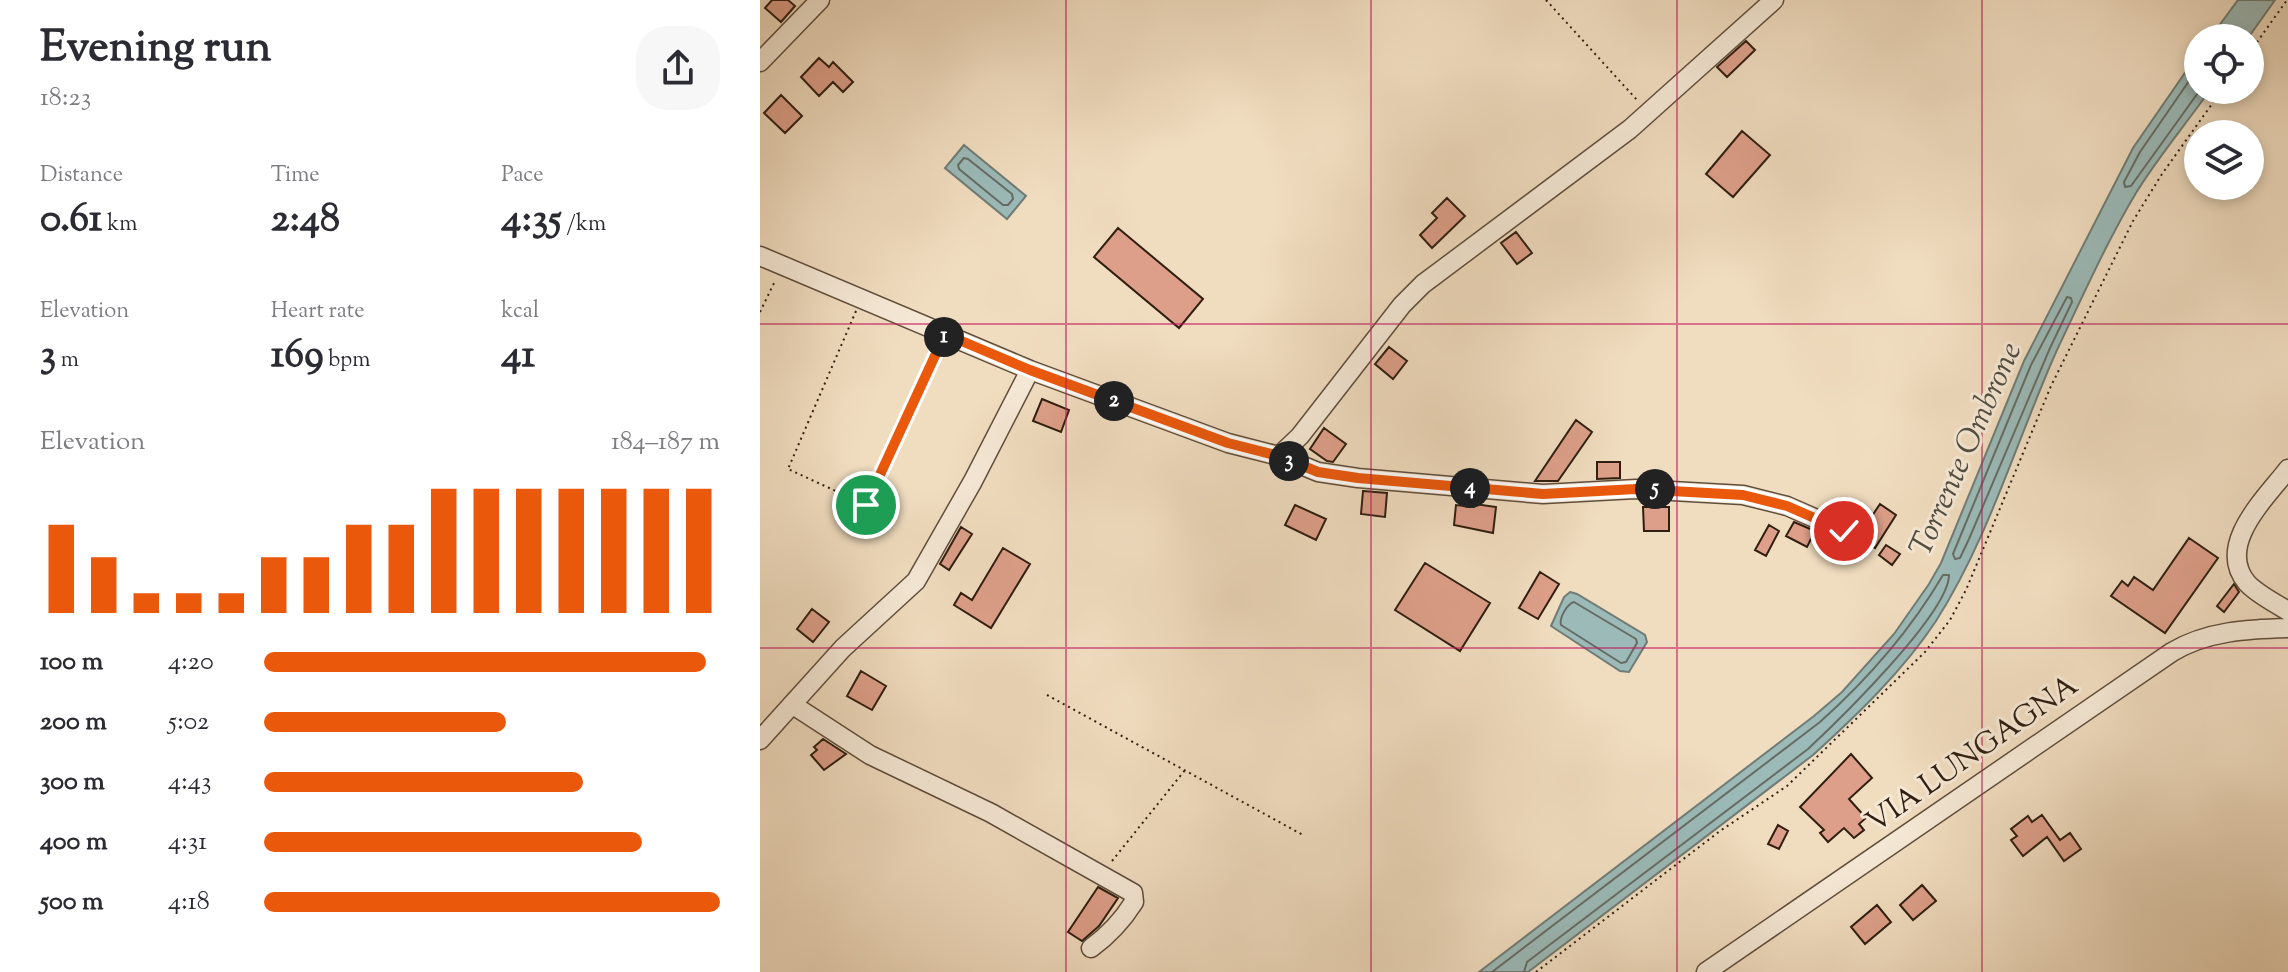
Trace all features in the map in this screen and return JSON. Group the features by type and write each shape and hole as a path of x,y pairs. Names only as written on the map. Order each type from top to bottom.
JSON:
{"street":[{"path":"760,62 820,0"},
{"path":"1279,456 1300,436 1402,305 1423,284 1648,113 1774,0"},
{"path":"760,256 1030,370 1228,443 1279,456 1305,468 1331,474 1543,494 1645,489 1743,495 1787,506 1844,531"},
{"path":"760,740 843,648 916,581 973,481 1030,370"},
{"path":"2288,469 2236,542 2237,566 2247,583 2288,611"},
{"name":"VIA LUNGAGNA","path":"1706,972 2172,652 2196,640 2216,635 2288,628"},
{"path":"793,705 870,755 991,813 1133,893 1134,902 1109,935 1091,948"}],"path":[{"path":"1546,0 1648,113"},
{"path":"2264,32 2287,0"},
{"path":"1536,972 1720,831 1787,786 1859,718 1950,620 1966,590 2056,374 2133,221 2212,104"},
{"path":"760,312 782,265"},
{"path":"861,299 788,469 866,505 945,334"},
{"path":"1047,695 1303,835"},
{"path":"1101,875 1185,770"}],"water":[{"path":"2238,0 2275,0 2258,24 2220,24"},
{"path":"2184,74 2184,104 2200,104 2188,120 2184,120 2184,125 2136,193 2115,231 2042,384 1972,556 1936,621 1909,657 1863,708 1813,755 1528,972 1479,972 1814,716 1842,692 1894,634 1941,563 2024,361 2133,148"},
{"path":"964,145 1026,196 1007,219 945,168"},
{"path":"1570,592 1645,635 1647,642 1629,672 1620,671 1551,626 1564,597"}],"building":[{"path":"772,0 788,0 795,6 781,22 765,8"},
{"path":"1746,41 1755,50 1727,77 1717,67"},
{"path":"819,58 829,67 833,62 853,82 843,92 833,82 819,96 801,77"},
{"path":"781,95 802,116 785,133 764,113"},
{"path":"1742,131 1770,155 1733,197 1706,174"},
{"path":"1447,198 1465,216 1432,248 1420,235 1437,218 1432,213"},
{"path":"1118,228 1203,299 1179,328 1094,257"},
{"path":"1516,232 1532,253 1517,264 1501,243"},
{"path":"1389,347 1407,361 1393,379 1375,364"},
{"path":"1042,399 1069,410 1061,432 1033,421"},
{"path":"1576,420 1592,432 1558,481 1535,481"},
{"path":"1324,428 1346,444 1333,462 1310,449"},
{"path":"1597,462 1620,462 1620,478 1597,479"},
{"path":"1363,491 1387,493 1385,517 1361,514"},
{"path":"1475,504 1496,507 1493,533 1454,525 1456,505 1474,507"},
{"path":"1880,504 1896,515 1875,548 1855,535 1855,527 1865,512 1872,516"},
{"path":"1295,505 1326,519 1316,540 1285,525"},
{"path":"1643,507 1669,507 1669,531 1644,531"},
{"path":"1794,522 1815,531 1807,547 1786,536"},
{"path":"1769,525 1779,531 1766,556 1755,550"},
{"path":"961,527 972,534 949,570 940,564"},
{"path":"2189,538 2218,558 2165,633 2111,596 2122,581 2128,586 2134,577 2153,590"},
{"path":"1886,545 1900,554 1892,565 1879,555"},
{"path":"1003,548 1030,564 991,628 954,605 961,593 972,600"},
{"path":"1425,563 1490,603 1460,651 1395,610"},
{"path":"1540,572 1559,584 1538,619 1519,608"},
{"path":"2234,584 2239,592 2224,612 2217,606"},
{"path":"812,609 829,622 813,642 797,629"},
{"path":"861,671 886,686 872,710 847,696"},
{"path":"823,739 846,754 824,770 811,755"},
{"path":"1851,754 1872,778 1849,799 1866,818 1859,824 1864,830 1854,838 1844,828 1828,842 1820,833 1824,830 1800,807"},
{"path":"2042,815 2060,840 2070,833 2081,849 2064,861 2047,837 2023,856 2011,840 2017,836 2011,829 2028,816 2032,822"},
{"path":"1778,825 1788,831 1779,849 1768,844"},
{"path":"1922,885 1936,901 1913,920 1900,905"},
{"path":"1098,887 1118,898 1099,926 1082,941 1068,932"},
{"path":"1877,905 1891,922 1865,944 1851,927"}],"route":[{"path":"866,505 945,334 1030,370 1228,443 1279,456 1318,472 1543,494 1653,489 1743,495 1787,506 1844,531"}],"water label":[{"name":"Torrente Ombrone","path":"1967,450"}]}
